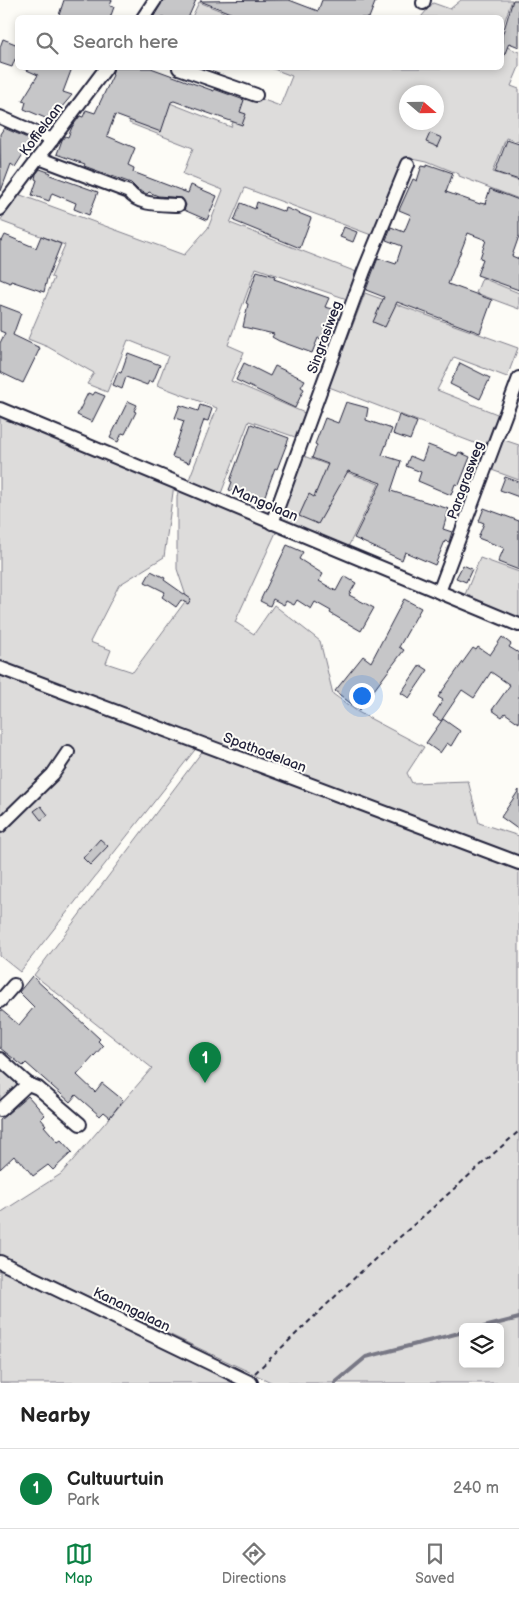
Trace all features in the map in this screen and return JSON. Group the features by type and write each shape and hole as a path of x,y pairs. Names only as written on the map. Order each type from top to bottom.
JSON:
{"street":[{"path":"145,15 155,0"},
{"name":"Koffielaan","path":"0,209 104,70"},
{"path":"185,70 256,95"},
{"path":"0,117 52,140"},
{"path":"38,158 129,192 133,197 148,203 178,205"},
{"name":"Singrasiweg","path":"272,522 364,271 408,164"},
{"name":"Paragrasweg","path":"440,592 519,378"},
{"name":"Mangolaan","path":"0,409 519,625"},
{"name":"Spathodelaan","path":"0,668 519,863"},
{"path":"0,826 53,774 68,752"},
{"path":"0,1001 14,985"},
{"path":"0,1059 28,1084 38,1088 80,1124"},
{"path":"0,1110 28,1084"},
{"name":"Kanangalaan","path":"0,1262 249,1382"}],"path":[{"path":"249,1382 365,1268 519,1131"}],"shaded area":[{"path":"461,0 512,0 504,22 504,15 423,15 433,3 450,9"},
{"path":"199,2 231,15 193,15"},
{"path":"504,46 519,52 519,67 511,86 519,89 519,142 506,138 493,172 519,181 519,199 459,176 459,174 427,161 408,157 374,236 245,188 230,223 359,273 350,300 256,268 228,345 244,352 231,381 307,414 298,438 249,421 220,496 188,482 217,408 157,385 168,356 128,340 107,392 87,384 94,373 48,347 28,339 54,278 51,277 65,245 0,221 18,194 184,255 208,228 223,190 183,174 193,148 129,123 142,92 231,127 245,93 280,106 292,76 276,70 504,70"},
{"path":"482,278 519,293 519,309 476,293"},
{"path":"365,293 518,348 507,377 454,357 437,390 502,416 490,449 329,387"},
{"path":"0,413 174,485 164,557 119,585 90,642 111,650 106,663 133,672 187,599 177,569 177,497 181,489 278,528 235,622 254,634 274,605 320,641 333,694 358,712 424,747 407,773 412,783 468,781 479,823 519,836 519,859 0,664"},
{"path":"501,439 519,445 519,480 489,469"},
{"path":"301,455 379,484 347,549 285,523 281,518 281,510"},
{"path":"480,558 519,572 519,620 464,597"},
{"path":"0,673 198,746 20,972 0,956 0,830 72,751 64,747 47,773 0,819"},
{"path":"204,749 519,867 519,1383 273,1383 0,1255 0,1213 61,1174 152,1068 34,975"},
{"path":"0,1064 18,1082 19,1088 0,1106"},
{"path":"0,1268 236,1383 0,1383"}],"building":[{"path":"64,0 112,0 110,6 114,7 111,15 59,15"},
{"path":"163,0 196,0 189,15 155,15"},
{"path":"289,0 318,11 322,0 376,0 370,15 235,15 200,1"},
{"path":"513,0 519,0 519,47 509,43 504,56 504,29"},
{"path":"3,39 15,44 15,59 12,67 0,63 0,47"},
{"path":"27,70 71,70 63,92 72,95 61,108 56,106 50,120 24,109 26,102 22,101 38,75"},
{"path":"113,70 156,70 244,100 240,112 246,114 242,125 174,101 171,102 161,132 115,115 107,136 135,148 128,165 134,168 133,172 188,193 191,185 217,196 207,220 184,210 186,205 182,198 158,196 149,192 147,194 138,190 131,183 57,154 62,140 65,136 68,137 80,116 83,117 86,110 95,113"},
{"path":"4,128 32,140 15,167 11,164 1,191 0,134"},
{"path":"430,133 442,138 438,147 426,142"},
{"path":"507,140 519,144 519,180 495,172"},
{"path":"427,164 453,173 446,192 480,204 485,204 490,189 519,200 519,236 512,256 519,259 519,290 477,275 483,259 480,258 486,240 468,233 448,284 492,300 480,333 397,302 385,327 373,322 384,297 366,290 378,258 396,264 402,246 386,240 391,227 404,232 411,215 399,210 413,179 417,181 422,165 427,166"},
{"path":"40,169 51,173 50,175 98,192 89,215 74,209 76,203 52,193 49,201 32,195 37,180 35,179 36,174"},
{"path":"257,202 285,212 286,208 311,218 300,248 234,221 241,203 255,209"},
{"path":"344,227 357,232 353,242 340,237"},
{"path":"5,235 36,248 41,236 61,244 47,279 44,292 0,279 0,240 2,241"},
{"path":"257,271 275,276 274,279 329,298 325,307 333,309 322,339 318,338 312,353 279,341 272,337 274,334 243,327 248,304 246,303"},
{"path":"0,305 21,313 13,335 40,348 23,383 0,372 0,343 5,333 0,331"},
{"path":"128,353 160,365 153,382 149,381 147,385 126,377 122,389 113,385 118,372 121,373"},
{"path":"244,363 270,376 275,366 305,380 301,387 304,389 295,408 236,380"},
{"path":"460,363 490,378 480,399 450,384"},
{"path":"95,392 105,396 92,422 77,415 88,393 93,395"},
{"path":"128,401 137,405 134,411 136,412 125,434 122,433 118,442 110,438"},
{"path":"346,402 368,408 366,420 392,429 382,455 401,461 391,491 449,509 443,529 452,532 449,542 445,541 435,565 405,552 402,560 354,538 381,483 348,471 318,524 299,516 309,494 314,497 328,464 312,458 325,418 338,423"},
{"path":"180,405 198,411 200,405 212,409 208,421 204,420 189,463 172,457 184,421 175,418"},
{"path":"399,415 417,422 410,440 393,434"},
{"path":"251,424 289,438 263,501 229,490 232,482 230,481"},
{"path":"428,445 457,456 459,452 470,457 459,485 455,484 451,495 418,481 421,472 406,466 410,456 422,461"},
{"path":"505,477 519,482 519,497 500,490"},
{"path":"484,508 519,521 519,570 498,562 504,548 478,538 484,523 479,521"},
{"path":"287,545 303,552 299,559 323,574 319,581 336,591 344,576 356,583 349,595 374,608 361,631 315,602 311,609 297,600 294,605 286,601 284,605 273,599 270,606 260,601"},
{"path":"463,565 472,569 466,582 456,578"},
{"path":"151,571 165,578 164,580 191,599 188,604 181,600 176,607 162,597 165,592 145,582"},
{"path":"404,599 421,608 399,647 404,650 359,710 335,691 363,656 371,662"},
{"path":"502,637 511,644 509,647 519,653 519,723 505,713 502,717 492,710 510,685 491,672 474,698 462,690 441,721 433,716 443,700 438,697 473,648 476,650 478,647 490,655"},
{"path":"420,665 428,670 409,698 401,693"},
{"path":"443,719 460,731 451,746 447,743 440,753 426,743"},
{"path":"519,790 519,830 501,817"},
{"path":"41,806 48,815 41,820 34,811"},
{"path":"100,839 108,846 90,865 83,858"},
{"path":"32,976 100,1039 98,1041 103,1046 77,1075 95,1092 102,1083 123,1100 110,1117 104,1112 100,1116 76,1095 70,1102 26,1063 23,1066 0,1048 0,1009 19,1025 34,1007 19,992"},
{"path":"28,1096 45,1115 41,1119 46,1125 44,1126 58,1142 61,1140 72,1152 53,1170 48,1165 33,1176 19,1159 17,1160 14,1156 0,1169 0,1120"}],"waterway":[{"path":"500,1323 519,1318"},
{"path":"335,1383 366,1357 459,1333"}],"place":[{"name":"Cultuurtuin","path":"205,1083"}]}
